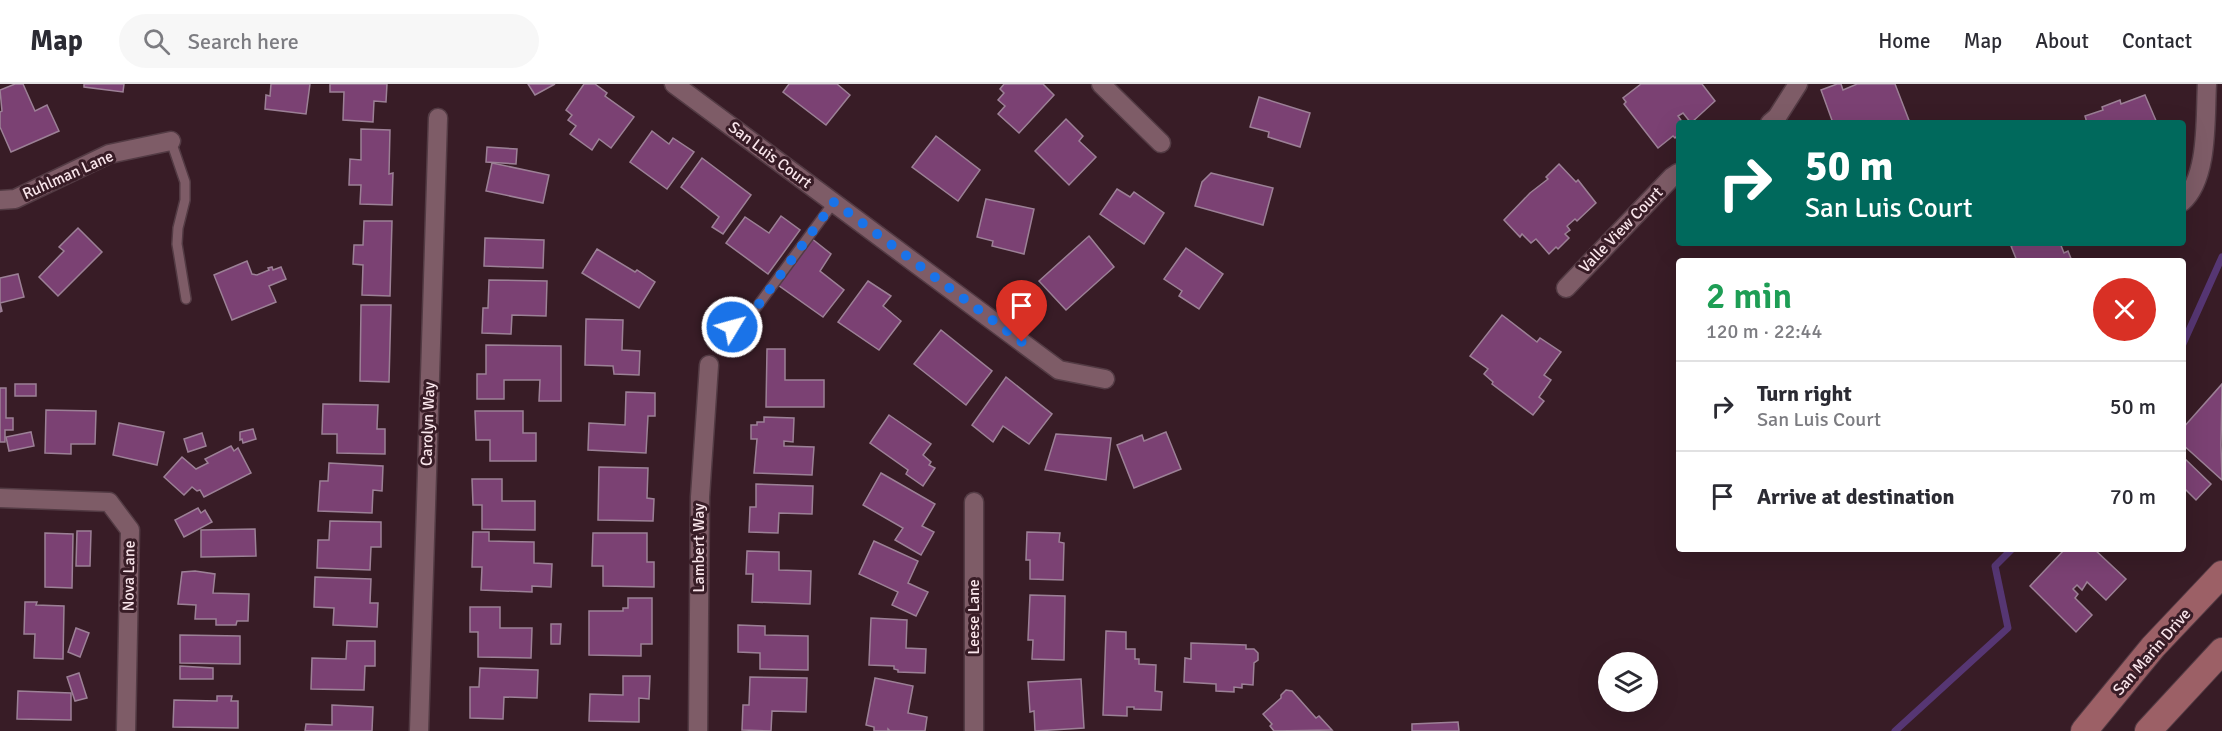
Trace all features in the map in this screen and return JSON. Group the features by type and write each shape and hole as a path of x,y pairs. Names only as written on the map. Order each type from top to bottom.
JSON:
{"main road":[{"name":"San Marin Drive","path":"2084,731 2153,647 2222,574"},
{"path":"2148,731 2222,651"}],"street":[{"name":"San Luis Court","path":"674,84 1059,370 1105,379"},
{"path":"1101,84 1161,143"},
{"path":"1774,120 1797,84"},
{"path":"2186,199 2191,195 2202,164 2207,84"},
{"name":"Carolyn Way","path":"419,731 438,118"},
{"name":"Ruhlman Lane","path":"0,200 15,199 109,154 171,141"},
{"name":"Valle View Court","path":"1566,288 1676,174"},
{"name":"Lambert Way","path":"698,731 700,497 710,365"},
{"name":"Nova Lane","path":"0,498 109,502 130,530 126,731"},
{"name":"Leese Lane","path":"974,502 974,731"}],"lane":[{"path":"171,141 185,182 185,200 178,228 177,244 186,299"},
{"path":"732,327 756,308 834,202"}],"building":[{"path":"15,84 23,84 35,111 47,105 59,131 11,152 0,127 0,112 2,111 0,90"},
{"path":"84,84 124,84 123,92 84,87"},
{"path":"271,84 310,84 306,114 265,109 266,95 270,96"},
{"path":"330,84 387,84 386,102 374,101 373,122 343,120 344,92 330,92"},
{"path":"528,84 555,84 535,95"},
{"path":"584,84 595,84 607,93 605,96 634,117 611,148 599,139 592,150 570,134 576,126 568,120 572,115 566,110"},
{"path":"789,84 837,84 850,95 826,125 783,92"},
{"path":"1004,84 1043,84 1054,95 1019,133 998,114 1005,106 998,100 1004,93 1000,89"},
{"path":"1641,84 1702,84 1715,101 1694,120 1689,120 1683,113 1678,116 1681,120 1676,120 1676,137 1673,136 1658,148 1624,104 1626,102 1623,98"},
{"path":"1837,84 1841,84 1843,90 1857,84 1895,84 1909,120 1832,120 1821,90"},
{"path":"2145,95 2156,120 2086,120 2085,116 2103,110 2102,107 2120,100 2121,104"},
{"path":"1259,97 1310,113 1300,147 1268,137 1269,132 1250,127"},
{"path":"1066,119 1083,136 1079,141 1096,157 1069,185 1035,151"},
{"path":"361,129 390,130 389,174 393,173 392,205 360,204 361,185 349,185 350,159 361,160"},
{"path":"652,131 669,144 673,138 694,152 667,189 630,162"},
{"path":"936,136 980,170 958,201 912,167"},
{"path":"487,147 517,149 516,164 486,162"},
{"path":"702,158 751,195 723,234 712,227 719,217 681,187"},
{"path":"492,163 549,175 543,203 486,191"},
{"path":"1559,164 1576,182 1578,180 1596,203 1577,221 1575,219 1567,226 1570,230 1565,234 1569,238 1549,254 1536,239 1531,243 1522,234 1520,237 1504,220 1530,193 1548,179 1546,177"},
{"path":"1211,173 1273,188 1263,225 1195,206 1202,182"},
{"path":"1117,189 1130,197 1134,192 1164,213 1144,244 1100,214"},
{"path":"986,199 1034,209 1024,254 992,246 993,241 977,237"},
{"path":"781,216 800,230 768,274 726,243 745,217 769,233"},
{"path":"364,221 392,221 390,296 362,295 363,265 353,264 354,245 363,245"},
{"path":"78,228 102,252 58,296 39,277 64,251 59,247"},
{"path":"1089,236 1114,267 1066,310 1039,281"},
{"path":"485,238 544,240 543,268 484,266"},
{"path":"811,238 831,254 820,271 844,290 823,317 778,285"},
{"path":"2011,246 2061,246 2064,253 2068,251 2071,258 2016,258"},
{"path":"1186,248 1223,274 1199,309 1179,296 1182,291 1164,279"},
{"path":"597,249 655,282 639,308 582,273"},
{"path":"247,261 252,274 257,275 269,270 268,268 272,267 273,270 281,267 286,279 269,286 276,302 232,320 214,275"},
{"path":"18,274 24,297 0,303 0,278"},
{"path":"489,280 547,281 546,316 512,315 511,334 482,333 483,308 488,308"},
{"path":"868,281 891,296 883,306 901,321 879,350 838,322"},
{"path":"361,305 391,305 389,382 360,381"},
{"path":"1502,315 1537,342 1540,338 1561,352 1544,375 1551,380 1539,397 1544,401 1533,415 1492,384 1493,382 1484,374 1488,369 1470,356"},
{"path":"586,319 623,320 622,350 640,351 639,375 614,374 613,366 585,365"},
{"path":"941,330 992,371 966,405 914,364"},
{"path":"486,345 561,346 561,401 539,401 540,380 504,380 504,399 477,399 477,374 486,374"},
{"path":"767,349 785,349 785,380 824,380 824,407 766,407"},
{"path":"1006,377 1052,414 1029,444 1003,426 993,442 972,425"},
{"path":"15,384 36,384 36,396 15,396"},
{"path":"2222,384 2222,480 2186,448 2186,424"},
{"path":"0,388 6,388 6,418 13,418 13,430 5,430 5,442 0,442"},
{"path":"626,392 655,393 655,416 648,416 646,453 588,450 589,423 625,425"},
{"path":"323,404 378,405 377,429 385,429 385,454 337,453 337,434 322,434"},
{"path":"46,410 96,411 95,444 71,444 71,454 45,453"},
{"path":"475,411 523,411 523,433 536,433 536,461 490,461 490,440 476,440"},
{"path":"889,415 931,444 923,455 931,462 929,465 935,468 923,486 906,474 908,470 870,443"},
{"path":"764,417 794,418 793,442 784,441 784,446 814,447 812,475 754,473 757,439 751,439 751,425 764,422"},
{"path":"119,423 164,432 157,465 113,455"},
{"path":"253,429 256,439 243,443 242,439 240,440 240,432"},
{"path":"31,432 34,446 9,451 6,437"},
{"path":"1166,432 1181,469 1134,488 1117,445 1142,435 1144,441"},
{"path":"202,433 206,446 188,452 184,439"},
{"path":"1056,434 1111,438 1106,480 1045,470"},
{"path":"231,446 234,451 238,448 251,473 204,497 200,490 197,491 192,487 184,495 164,477 182,457 196,469 208,463 205,459"},
{"path":"2186,460 2211,484 2196,500 2186,490"},
{"path":"329,463 383,466 382,491 373,490 372,513 318,511 320,481 328,481"},
{"path":"599,467 648,468 647,498 654,499 653,521 598,520"},
{"path":"881,473 935,504 922,526 934,532 921,555 895,540 903,528 863,505"},
{"path":"472,479 502,479 502,501 535,501 535,530 482,529 482,505 473,505"},
{"path":"756,484 813,486 812,514 779,513 778,533 749,532 750,507 756,507"},
{"path":"198,508 201,513 205,510 212,522 184,537 175,520"},
{"path":"330,521 381,522 381,547 371,547 370,570 317,568 318,540 329,540"},
{"path":"255,529 256,556 201,557 201,530"},
{"path":"77,531 91,531 90,566 76,566"},
{"path":"473,532 489,532 489,541 534,542 534,563 552,564 551,587 532,586 532,592 481,590 482,567 472,567"},
{"path":"1027,532 1060,533 1059,542 1064,543 1063,580 1030,579 1030,560 1026,560"},
{"path":"45,533 73,534 72,588 45,587"},
{"path":"593,533 647,533 647,562 654,562 654,587 603,586 603,566 592,566"},
{"path":"874,541 918,561 908,583 928,592 916,616 892,605 898,592 859,574"},
{"path":"747,551 779,552 779,570 811,571 810,604 752,602 753,574 746,574"},
{"path":"2062,552 2097,552 2126,579 2106,600 2087,582 2082,590 2077,585 2073,589 2078,594 2075,598 2092,615 2076,632 2030,586"},
{"path":"182,572 215,574 213,593 249,594 248,621 237,621 236,625 216,625 216,619 195,619 196,605 178,604"},
{"path":"315,577 371,579 370,603 378,603 377,627 333,625 334,608 314,607"},
{"path":"1030,595 1065,596 1064,660 1032,659 1033,640 1028,640"},
{"path":"628,598 652,598 652,644 641,644 641,656 589,655 589,611 623,611 623,608 628,608"},
{"path":"25,602 37,602 36,605 64,606 63,659 34,658 35,634 24,634"},
{"path":"470,607 500,607 500,628 532,628 531,658 478,657 478,632 470,632"},
{"path":"871,618 907,620 906,648 926,649 925,673 898,672 894,666 869,665"},
{"path":"551,624 561,624 560,644 551,644"},
{"path":"738,625 765,626 765,635 808,636 808,670 760,669 760,653 738,652"},
{"path":"76,628 89,633 80,657 68,652"},
{"path":"1106,631 1126,632 1126,649 1135,649 1135,659 1139,659 1139,664 1156,665 1155,691 1162,692 1161,710 1127,707 1127,716 1103,715"},
{"path":"180,635 240,636 240,664 180,663"},
{"path":"347,641 375,641 375,666 365,666 364,690 311,689 312,658 346,659"},
{"path":"1191,643 1246,645 1246,649 1254,649 1258,653 1258,660 1254,663 1253,685 1242,684 1242,688 1234,687 1234,692 1216,691 1216,684 1184,682 1185,658 1191,659"},
{"path":"180,666 213,668 213,679 180,679"},
{"path":"480,668 538,670 537,698 504,697 503,719 470,718 470,687 479,687"},
{"path":"79,673 87,698 75,701 67,677"},
{"path":"623,676 650,676 649,699 639,698 639,722 589,721 590,694 623,695"},
{"path":"750,677 807,678 806,712 772,711 771,731 742,730 743,705 749,705"},
{"path":"875,678 913,686 908,713 927,717 925,731 890,731 888,729 888,731 874,731 874,727 866,725"},
{"path":"1081,679 1084,728 1035,731 1034,711 1030,712 1028,682"},
{"path":"1286,690 1292,691 1316,718 1319,716 1332,730 1274,731 1270,726 1272,724 1263,714 1281,698"},
{"path":"18,691 71,693 71,720 17,719"},
{"path":"217,696 232,696 231,701 238,701 238,728 173,727 174,700 217,701"},
{"path":"332,705 373,707 372,731 305,731 306,724 332,725"},
{"path":"1458,722 1459,731 1412,731 1412,724"}],"waterway":[{"path":"2186,337 2222,257"},
{"path":"1895,731 2008,628 1995,566 2009,552"}],"route":[{"path":"732,327 756,308 834,202 1022,342"}]}
